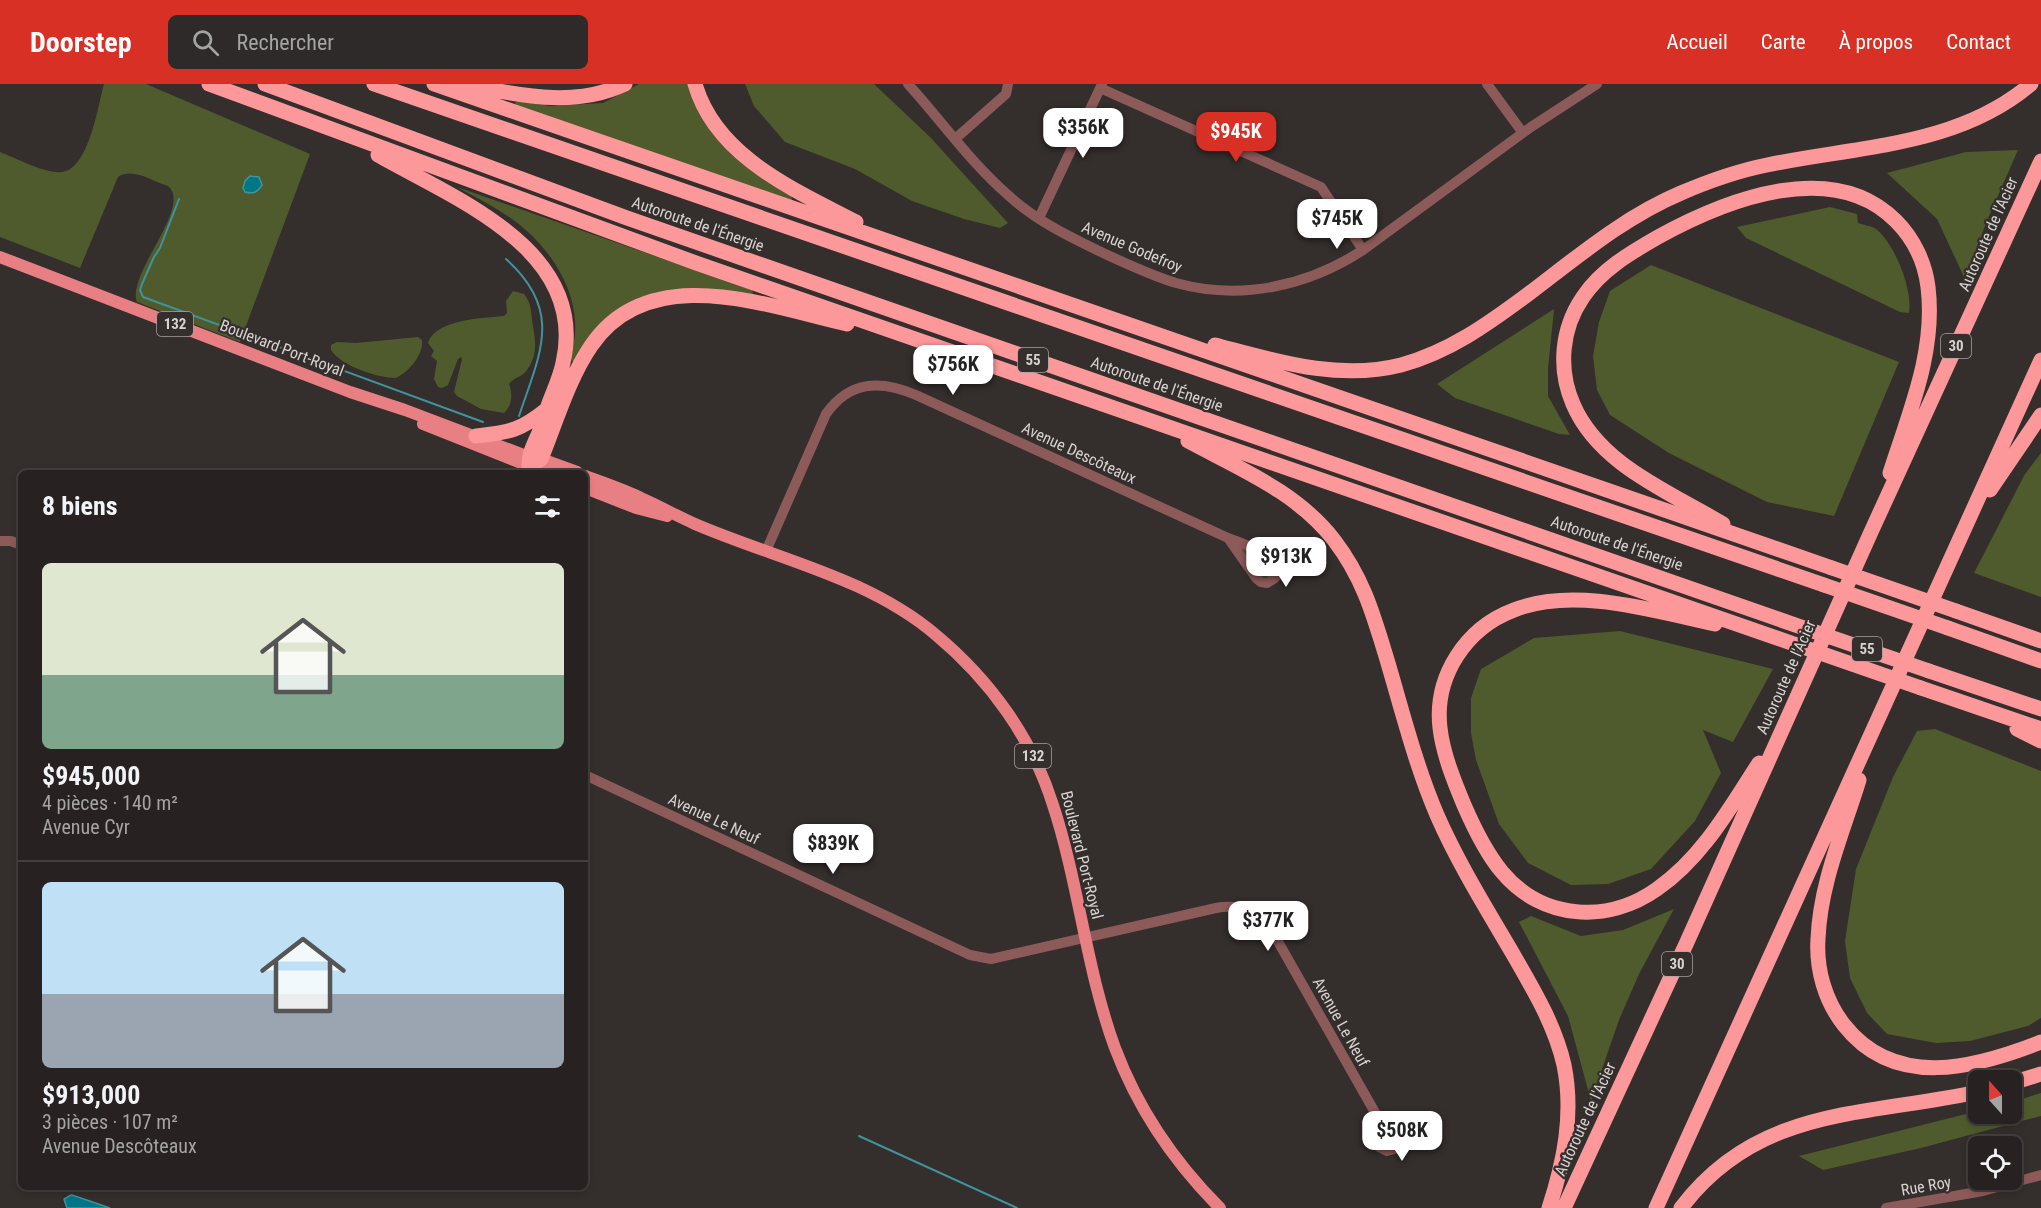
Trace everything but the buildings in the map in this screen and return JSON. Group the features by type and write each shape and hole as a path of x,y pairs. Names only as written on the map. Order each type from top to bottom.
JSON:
{"highway":[{"path":"209,84 607,232 2041,729"},
{"name":"Autoroute de l'Énergie","path":"265,84 659,230 2041,709"},
{"name":"Autoroute de l'Énergie","path":"374,84 2041,661"},
{"path":"434,84 2041,641"},
{"path":"461,84 521,96 556,98 598,94 625,84"},
{"path":"694,84 703,106 715,125 733,146 757,166 796,190 901,246"},
{"path":"1112,319 1317,369 1354,371 1399,365 1436,353 1465,338 1608,234 1648,208 1680,193 1754,168 1945,132 1994,111 2031,84"},
{"path":"342,134 488,216 513,236 542,268 560,301 566,334 561,372 547,409 534,466"},
{"name":"Autoroute de l'Acier","path":"1564,1208 2041,161"},
{"path":"1751,541 1649,482 1627,467 1600,443 1581,419 1569,395 1564,368 1565,341 1574,313 1590,287 1605,272 1632,252 1716,210 1762,196 1807,188 1850,192 1887,212 1900,225 1914,245 1927,283 1929,324 1922,372 1871,532"},
{"path":"534,466 591,345 612,322 648,303 683,296 726,297 920,340"},
{"path":"1656,1208 2041,360"},
{"path":"476,436 513,431 547,409"},
{"path":"1965,527 2041,416"},
{"path":"1152,421 1291,499 1328,532 1361,581 1375,619 1416,758 1436,814 1465,871 1540,1003 1559,1048 1567,1083 1568,1119 1562,1163 1549,1208"},
{"path":"1778,638 1614,604 1563,601 1519,608 1485,625 1456,656 1442,692 1439,714 1440,729 1446,755 1462,800 1484,844 1502,872 1524,892 1541,903 1566,910 1595,913 1623,908 1644,898 1665,884 1687,864 1716,828 1786,720"},
{"path":"1977,619 2041,631"},
{"path":"1972,705 2041,741"},
{"path":"1876,723 1829,873 1822,905 1818,954 1822,980 1830,1004 1842,1023 1859,1041 1879,1056 1906,1066 1935,1068 1966,1064 2002,1056 2041,1042"},
{"path":"2022,1080 2041,1074"},
{"path":"1681,1208 1700,1186 1727,1162 1756,1143 1786,1129 1831,1117 1968,1094"}],"main road":[{"name":"Boulevard Port-Royal","path":"0,257 350,392 476,436 534,466"},
{"name":"Boulevard Port-Royal","path":"350,392 448,436 534,466 563,470"},
{"name":"Boulevard Port-Royal","path":"588,477 641,497 695,524"},
{"name":"Boulevard Port-Royal","path":"588,489 636,508 695,524 862,589 909,615 953,649 991,691 1025,741 1050,795 1064,843 1107,1024 1118,1056 1135,1092 1174,1157 1220,1208"}],"street":[{"name":"Avenue Godefroy","path":"908,84 1004,192 1039,218 1074,239 1146,272 1178,283 1211,289 1248,290 1290,284 1328,271 1363,250 1523,133 1597,84"},
{"path":"955,139 1006,94 1008,84"},
{"path":"1487,84 1523,133"},
{"path":"1039,218 1101,86 1321,187 1363,250"},
{"name":"Avenue Descôteaux","path":"766,551 814,440 830,409 849,392 864,386 880,385 896,387 916,395 1241,543 1274,560 1278,568 1275,578 1267,583 1258,580 1228,538"},
{"path":"0,541 18,544"},
{"name":"Avenue Le Neuf","path":"588,776 970,955 991,959 1216,908 1237,907 1253,912 1264,921 1276,938 1377,1116"},
{"name":"Rue Roy","path":"1886,1208 1983,1191 2041,1175"}],"green space":[{"path":"104,84 146,84 310,154 240,342 137,302 136,290 141,275 172,209 173,196 168,186 136,174 124,174 118,177 80,268 0,237 0,152 47,171 62,172 71,168 86,148"},
{"path":"639,84 688,84 705,123 791,194 792,200 515,105 517,101 550,106 603,103"},
{"path":"745,84 874,84 931,138 1008,223 1000,228 964,219 912,201 855,169 785,142 754,106"},
{"path":"2018,150 1986,223 1965,279 1937,219 1887,173 1966,152"},
{"path":"457,187 752,290 753,294 640,301 573,362 570,358 575,335 575,317 565,283 557,266 546,251 520,225 494,207"},
{"path":"1830,207 1857,214 1858,223 1874,228 1890,245 1905,280 1910,303 1909,313 1900,312 1746,238 1737,227"},
{"path":"1651,265 1899,362 1834,516 1767,502 1669,453 1610,415 1597,390 1593,356 1599,322 1610,291"},
{"path":"513,291 524,294 529,304 535,346 531,364 527,370 509,384 511,400 504,413 481,409 457,396 454,392 461,357 458,359 448,385 438,387 434,379 437,361 431,356 434,351 428,343 432,335 450,324 504,316 507,313 506,301"},
{"path":"1554,309 1548,369 1548,396 1570,435 1559,434 1455,398 1437,384"},
{"path":"418,337 422,340 422,345 418,357 396,378 360,370 343,361 331,350 331,345 337,342 356,343"},
{"path":"2041,453 2041,597 1974,573 2025,474"},
{"path":"1239,546 1263,559 1272,568 1268,577 1262,577"},
{"path":"1620,631 1773,669 1733,742 1703,730 1721,773 1695,821 1651,869 1608,884 1571,885 1528,863 1499,824 1476,760 1471,733 1471,698 1481,669 1534,638"},
{"path":"1935,729 2041,771 2041,1018 2028,1026 1970,1041 1936,1043 1887,1034 1867,1013 1850,978 1845,941 1856,869 1893,777 1917,731"},
{"path":"1674,909 1639,974 1619,1020 1591,1101 1568,1016 1519,922 1531,916 1581,936 1623,930"},
{"path":"2041,1093 2041,1116 2022,1121 2022,1099"},
{"path":"1968,1114 1968,1124 2011,1124 1921,1148 1823,1170 1799,1156"},
{"path":"1384,1126 1394,1137 1391,1144 1383,1142"}],"water":[{"path":"250,176 259,177 262,185 253,193 245,192 243,188"},
{"path":"71,1195 110,1208 67,1208 64,1199"}],"waterway":[{"path":"179,199 160,248 142,284 140,290 143,297 483,422"},
{"path":"506,259 524,278 535,297 541,315 542,333 539,352 519,416"},
{"path":"859,1136 1017,1208"}]}
